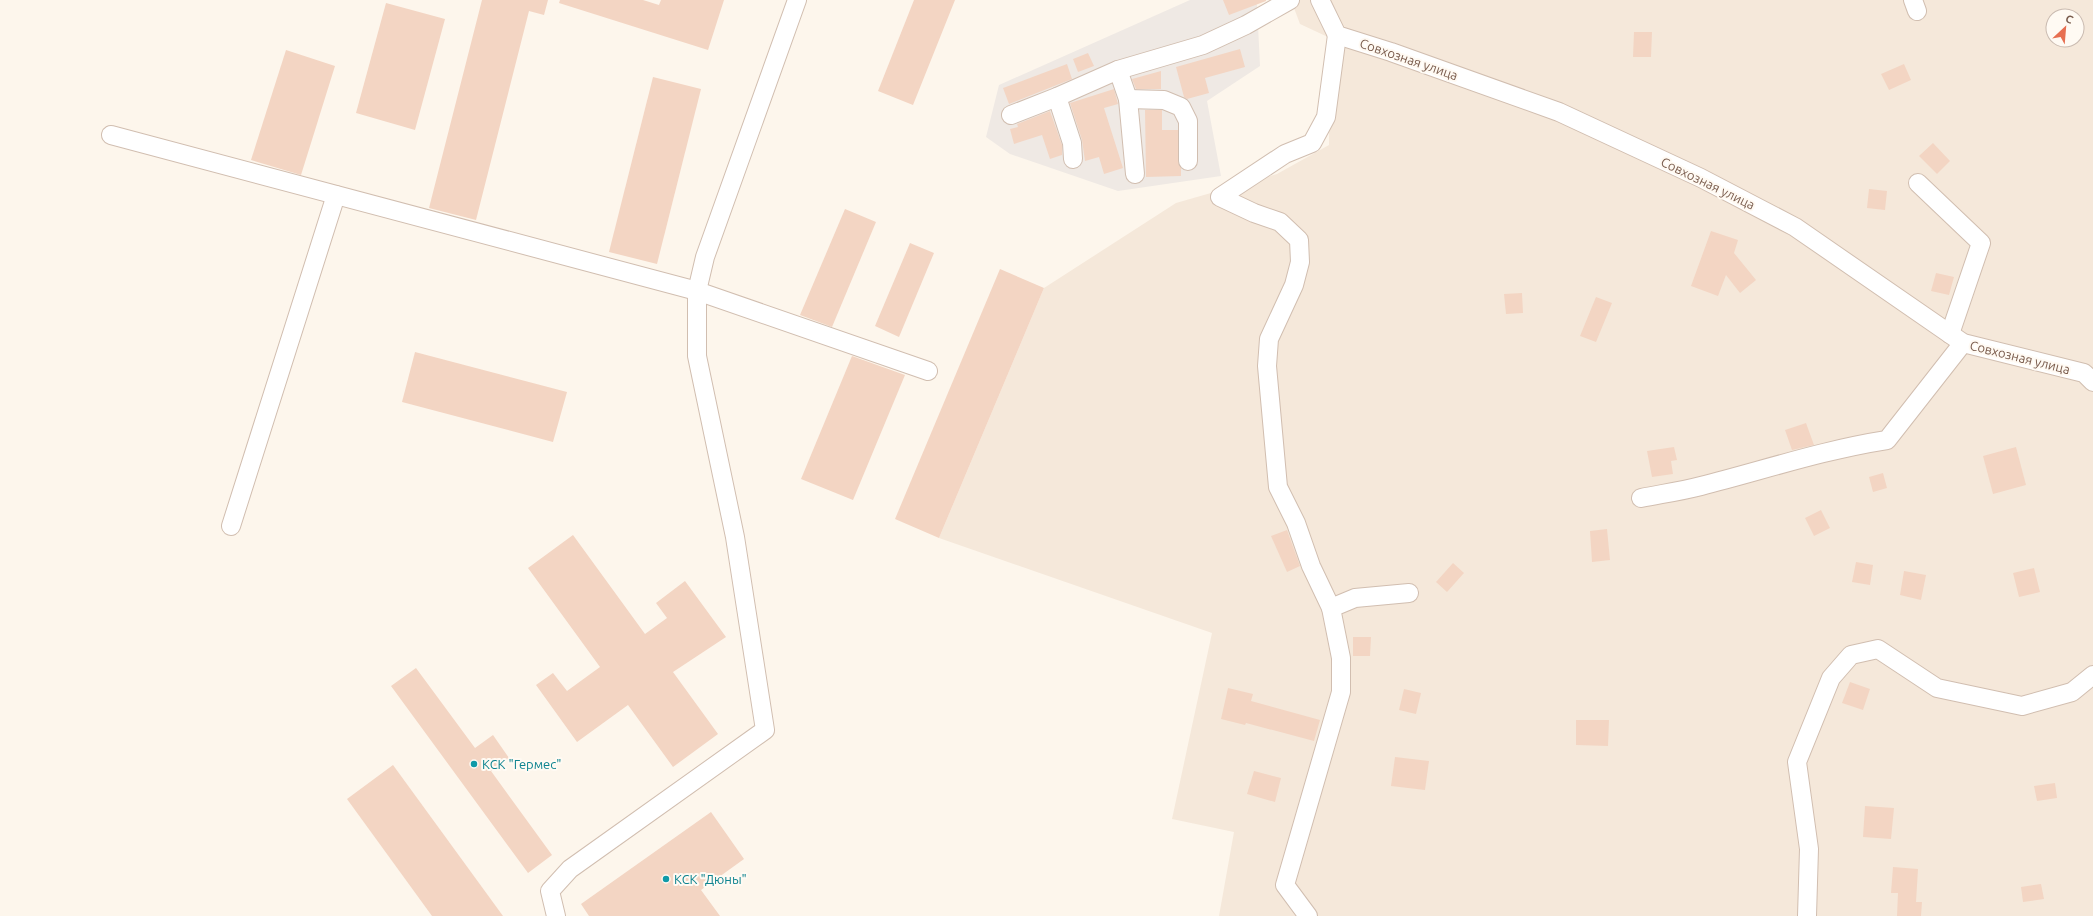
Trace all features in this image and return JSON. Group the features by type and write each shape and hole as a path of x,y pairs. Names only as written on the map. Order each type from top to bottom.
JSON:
{"street":[{"path":"556,916 550,891 570,869 765,730 735,537 697,356 697,291 705,257 797,0"},
{"path":"1011,115 1057,97 1118,70 1202,45 1246,25 1290,0"},
{"path":"1308,916 1285,885 1341,692 1342,658 1331,608 1311,566 1296,523 1278,487 1267,366 1269,339 1294,285 1300,262 1299,240 1280,222 1254,213 1220,197 1284,154 1312,143 1326,117 1338,35 1320,0"},
{"name":"Совхозная улица","path":"1338,35 1391,52 1559,112 1701,178 1795,227 1957,338 2084,373 2093,382"},
{"path":"1118,70 1128,99 1135,174"},
{"path":"1057,97 1072,143 1073,159"},
{"path":"1128,99 1164,100 1181,107 1188,121 1188,161"},
{"path":"111,135 697,291 928,372"},
{"path":"1641,498 1700,486 1846,446 1887,440 1957,338 1981,243 1918,183"},
{"path":"231,526 336,195"},
{"path":"1331,608 1355,598 1408,593"},
{"path":"1807,916 1809,848 1797,762 1832,678 1851,655 1878,650 1937,688 2022,706 2072,692 2093,675"}],"shaded area":[{"path":"1190,0 1255,0 1257,5 1260,66 1207,101 1221,176 1118,191 1010,154 986,137 999,85"},
{"path":"1291,0 2093,0 2093,916 1219,916 1234,832 1172,819 1212,633 939,538 1044,288 1176,203 1277,174 1329,145 1330,38 1300,24"}],"building":[{"path":"482,0 548,0 544,15 529,11 476,220 429,208"},
{"path":"560,0 643,0 659,5 661,0 724,0 708,50 559,3"},
{"path":"914,0 955,0 913,105 878,91"},
{"path":"1223,0 1266,0 1266,1 1229,15"},
{"path":"386,3 445,19 415,130 356,113"},
{"path":"1634,32 1652,32 1651,57 1633,57"},
{"path":"1240,49 1245,67 1205,78 1209,93 1187,99 1184,97 1176,67"},
{"path":"286,50 335,66 301,175 251,160"},
{"path":"1088,53 1094,66 1078,72 1073,59"},
{"path":"1067,64 1072,79 1009,104 1003,88"},
{"path":"1904,64 1911,80 1889,90 1881,74"},
{"path":"1161,71 1161,89 1136,89 1132,79"},
{"path":"653,77 701,89 657,264 609,252"},
{"path":"1114,89 1118,104 1104,108 1123,168 1104,174 1099,157 1085,161 1082,140 1070,103"},
{"path":"1145,110 1162,110 1162,130 1178,130 1178,161 1181,168 1181,176 1146,177"},
{"path":"1050,111 1062,145 1062,155 1050,159 1042,135 1014,144 1010,129 1018,127 1017,124"},
{"path":"1933,143 1950,161 1937,174 1919,156"},
{"path":"1869,189 1887,191 1885,210 1867,208"},
{"path":"845,209 876,222 832,327 800,315"},
{"path":"1711,231 1738,240 1734,253 1756,280 1740,293 1726,275 1718,296 1691,286"},
{"path":"910,243 934,253 899,337 875,326"},
{"path":"1000,269 1044,288 939,538 895,519"},
{"path":"1936,273 1954,277 1949,295 1931,291"},
{"path":"1522,293 1523,313 1506,314 1504,294"},
{"path":"1596,297 1612,303 1596,342 1580,336"},
{"path":"415,352 567,392 553,442 402,402"},
{"path":"852,356 905,375 853,500 801,479"},
{"path":"1806,423 1814,445 1792,450 1785,430"},
{"path":"1674,447 1677,460 1671,461 1673,474 1652,477 1647,451"},
{"path":"2016,447 2026,485 1993,494 1983,456"},
{"path":"1883,473 1887,488 1873,492 1869,477"},
{"path":"1821,510 1830,528 1814,536 1805,518"},
{"path":"1607,529 1610,560 1592,562 1590,531"},
{"path":"1287,530 1300,566 1287,572 1271,536"},
{"path":"573,535 645,634 667,618 656,603 685,581 726,637 673,672 718,734 673,767 628,705 577,742 536,685 553,673 567,691 600,667 528,568"},
{"path":"1856,562 1873,565 1870,585 1852,582"},
{"path":"1453,563 1464,573 1447,592 1436,582"},
{"path":"2034,568 2040,592 2019,597 2013,573"},
{"path":"1904,571 1926,575 1921,600 1900,595"},
{"path":"1353,637 1371,637 1370,656 1353,656"},
{"name":"КСК \"Гермес\"","path":"416,668 475,748 493,735 509,758 491,771 552,855 528,873 391,686"},
{"path":"1850,682 1870,689 1863,710 1842,703"},
{"path":"1228,688 1253,694 1251,701 1320,720 1314,741 1246,723 1245,725 1221,719"},
{"path":"1404,689 1421,693 1416,714 1399,710"},
{"path":"1576,720 1609,720 1608,746 1576,745"},
{"path":"1395,757 1429,761 1425,790 1391,786"},
{"path":"393,765 503,916 432,916 347,799"},
{"path":"1254,771 1281,778 1275,802 1247,794"},
{"path":"2055,783 2057,798 2037,801 2034,786"},
{"path":"1865,806 1894,808 1891,839 1863,837"},
{"name":"КСК \"Дюны\"","path":"711,812 744,859 701,890 720,916 589,916 581,904"},
{"path":"1893,867 1918,869 1916,902 1922,902 1921,916 1897,916 1898,893 1891,893"},
{"path":"2041,884 2044,899 2023,902 2021,887"}],"place":[{"name":"КСК \"Гермес\"","path":"474,764"},
{"name":"КСК \"Дюны\"","path":"666,879"}]}
